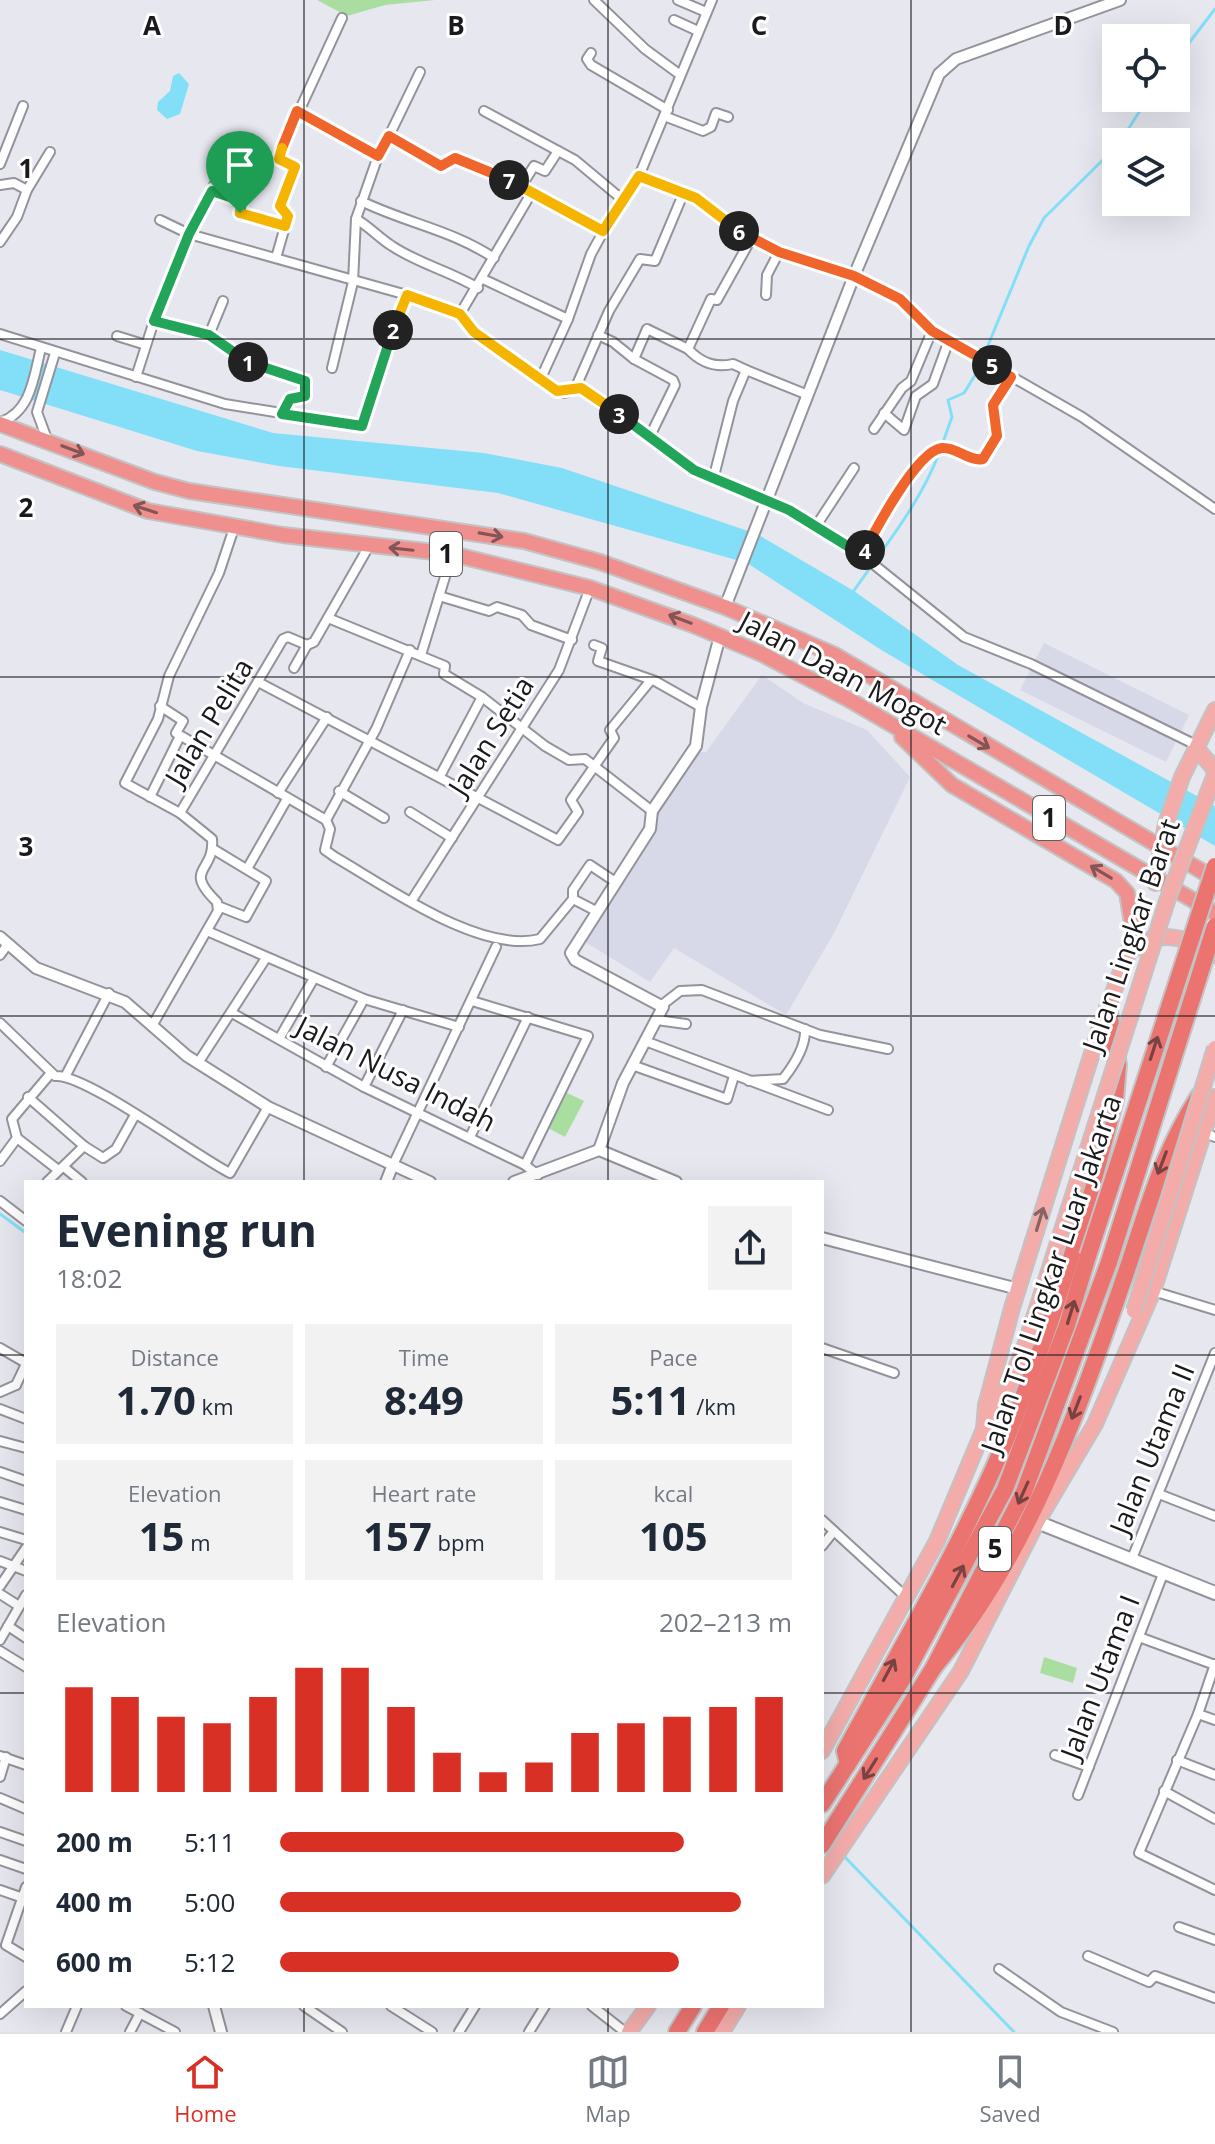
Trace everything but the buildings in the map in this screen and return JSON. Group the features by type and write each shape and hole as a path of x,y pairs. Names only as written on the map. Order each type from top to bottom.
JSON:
{"highway":[{"name":"Jalan Daan Mogot","path":"0,423 155,482 189,491 489,534 564,550 725,607 835,655 1215,879"},
{"name":"Jalan Daan Mogot","path":"0,454 148,511 234,528 452,554 590,588 720,636 762,654 876,714 1003,792 1215,913"},
{"path":"876,714 933,771 968,795 1116,881 1130,903 1134,936"},
{"path":"968,795 1003,792"},
{"name":"Jalan Tol Lingkar Luar Jakarta","path":"824,1801 902,1680 1005,1489 1067,1325 1215,866"},
{"name":"Jalan Tol Lingkar Luar Jakarta","path":"824,1842 934,1667 1024,1492 1109,1262 1215,926"},
{"path":"848,1764 845,1751 960,1538 1004,1443 1052,1317 1115,1100 1118,1065 1108,1007"},
{"path":"934,1667 968,1627 1022,1536 1054,1466 1121,1287 1160,1165 1175,1133 1215,1071"},
{"path":"677,2032 692,2008"},
{"path":"705,2032 720,2008"}],"main road":[{"name":"Jalan Lingkar Barat","path":"1156,881 1166,824 1182,777 1215,710"},
{"path":"1198,748 1215,772"},
{"name":"Jalan Lingkar Barat","path":"824,1747 937,1541 984,1429 1011,1381 1026,1343 1167,901 1215,772"},
{"name":"Jalan Lingkar Barat","path":"984,1429 994,1371 1018,1289 1108,1007 1134,936"},
{"path":"1129,952 1144,940 1163,936 1186,940 1215,955"},
{"path":"1065,1476 1134,1311 1215,1048"},
{"path":"826,1870 961,1671 1037,1522 1095,1424 1153,1291 1209,1134 1215,1097"},
{"path":"1037,1522 1130,1562 1215,1593"},
{"path":"627,2032 646,2008"},
{"path":"722,2032 737,2008"}],"street":[{"path":"594,0 645,49 679,74"},
{"path":"678,0 706,12"},
{"path":"541,378 603,231 639,176 712,0"},
{"path":"725,607 854,276 932,87 946,65 1015,36 1120,0"},
{"path":"276,258 288,216 280,206 295,167 278,157 342,18"},
{"path":"674,20 698,31"},
{"path":"591,53 587,59 591,65 666,113 703,131 711,127 716,113 728,117"},
{"path":"332,368 353,282 356,219 361,201 378,156 420,72"},
{"path":"0,164 23,106"},
{"path":"297,111 378,156"},
{"path":"484,111 575,160 623,200"},
{"path":"389,136 441,166 455,158 522,185 603,231"},
{"path":"522,185 534,166 545,171 558,151"},
{"path":"0,242 17,217 27,190 50,152"},
{"path":"136,377 154,321 189,234 223,166"},
{"path":"639,176 684,192 751,239 779,252 854,276 905,302 932,331 1082,417 1215,509"},
{"path":"0,185 14,183 27,190"},
{"path":"212,191 242,201 241,214 285,226"},
{"path":"460,314 532,192"},
{"path":"575,389 598,335 640,259 655,261 684,192"},
{"path":"361,201 423,228 442,229 465,239 494,258"},
{"path":"356,219 376,230 389,244 429,265 568,319"},
{"path":"160,220 189,234 407,295 460,314 474,332 557,391 588,391 694,470 789,510 866,558 964,637 1031,664 1198,748"},
{"path":"688,349 711,299 717,300 751,239"},
{"path":"766,295 767,275 779,252"},
{"path":"0,334 40,352 225,404 362,426 407,295"},
{"path":"209,335 223,301"},
{"path":"154,321 209,335 251,364 305,381 305,396 290,399 282,414"},
{"path":"634,359 647,329 720,368 733,364 808,395"},
{"path":"874,429 911,381 932,331"},
{"path":"598,335 674,382 665,411 650,436"},
{"path":"117,336 146,345"},
{"path":"884,413 904,430 916,396 933,384 949,340"},
{"path":"0,423 13,418 23,408 40,352"},
{"path":"48,440 37,412 54,356"},
{"path":"713,480 733,401 746,370"},
{"path":"866,558 917,462 942,448 977,460 983,459 997,436 993,405 1011,377"},
{"path":"816,526 854,468"},
{"path":"180,813 125,783 158,719 175,661 219,573 234,528"},
{"path":"294,668 307,645 314,642 369,546"},
{"path":"421,655 452,554"},
{"name":"Jalan Setia","path":"412,900 559,670 590,588"},
{"path":"439,596 489,611 497,607 522,615 531,625 572,640"},
{"path":"328,618 445,666 444,674 482,697 569,760 585,759 652,811"},
{"path":"662,1005 571,956 614,881 650,829 652,811 691,758 720,636"},
{"name":"Jalan Pelita","path":"213,849 211,836 180,813 285,638 307,645"},
{"path":"594,645 602,649 597,661 651,680 701,707"},
{"path":"326,820 339,791 355,772 410,650"},
{"path":"258,682 558,840 578,811 571,800 597,767 614,738 610,730 651,680"},
{"path":"440,776 482,697"},
{"path":"160,706 183,721 176,733 180,736 326,820 330,829 325,850 474,934 511,943 543,937 573,899 573,890 590,865 614,881"},
{"path":"278,793 327,717"},
{"path":"150,797 180,736"},
{"path":"339,791 384,818"},
{"path":"247,869 287,799"},
{"path":"410,812 452,838"},
{"path":"213,849 266,881 246,917 218,906 200,886 198,877 213,849"},
{"path":"573,899 596,911"},
{"path":"152,1026 207,931 218,906"},
{"path":"207,931 364,999 459,1027"},
{"path":"0,955 4,940 36,968 109,993 198,1063 268,1107 425,1180"},
{"path":"387,1180 416,1111 496,947"},
{"path":"198,1063 266,958"},
{"path":"279,1039 314,978"},
{"path":"542,1176 599,1150 632,1065 662,1005 680,991 702,990 805,1029 888,1049"},
{"path":"66,1075 109,993"},
{"path":"326,1067 364,999"},
{"path":"472,1001 587,1034 525,1165"},
{"path":"364,1087 403,1010"},
{"name":"Jalan Nusa Indah","path":"232,1013 364,1087 470,1137 542,1176"},
{"path":"470,1137 528,1017"},
{"path":"657,1020 686,1024"},
{"path":"0,1023 55,1076 66,1075 228,1173"},
{"path":"748,1081 783,1079 796,1061 805,1029"},
{"path":"645,1041 828,1110"},
{"path":"632,1065 727,1099 734,1076"},
{"path":"51,1073 12,1119 17,1138 79,1180"},
{"path":"28,1097 84,1146 103,1158 116,1149 135,1115"},
{"path":"224,1180 268,1107"},
{"path":"0,1161 17,1138"},
{"path":"49,1180 84,1146"},
{"path":"599,1150 671,1180"},
{"path":"0,1201 24,1216"},
{"path":"824,1239 1018,1289"},
{"path":"1153,1291 1215,1310"},
{"path":"0,1348 24,1362"},
{"path":"824,1349 894,1373"},
{"name":"Jalan Utama II","path":"1130,1562 1215,1353"},
{"path":"0,1392 16,1385 24,1367"},
{"path":"16,1385 24,1389"},
{"path":"0,1409 24,1418"},
{"path":"0,1441 24,1447"},
{"path":"0,1472 24,1480"},
{"path":"1159,1494 1215,1516"},
{"path":"0,1502 24,1509"},
{"path":"824,1522 906,1597"},
{"path":"824,1544 834,1531"},
{"path":"0,1532 24,1539"},
{"path":"0,1586 24,1551"},
{"path":"0,1561 24,1570"},
{"name":"Jalan Utama I","path":"1078,1795 1163,1574"},
{"path":"0,1594 23,1601 0,1640"},
{"path":"8,1626 24,1637"},
{"path":"1139,1637 1215,1664 1198,1714 1139,1853 1215,1890"},
{"path":"0,1651 24,1666"},
{"path":"1198,1714 1215,1720"},
{"path":"1055,1755 1089,1767"},
{"path":"0,1777 3,1756 24,1764"},
{"path":"1177,1760 1215,1775"},
{"path":"1164,1791 1215,1819"},
{"path":"0,1798 24,1808"},
{"path":"0,1832 24,1840"},
{"path":"0,1860 24,1868"},
{"path":"0,1890 24,1899 22,1913 6,1945 24,1956"},
{"path":"1179,1927 1215,1940"},
{"path":"1088,1956 1149,1982 1155,1976 1215,1998"},
{"path":"999,1969 1061,2012 1113,2032"},
{"path":"0,2014 4,2003 24,1992"},
{"path":"66,2032 76,2008"},
{"path":"215,2008 221,2032"},
{"path":"307,2008 342,2032"},
{"path":"394,2008 432,2032"},
{"path":"459,2032 474,2008"},
{"path":"529,2032 544,2008"},
{"path":"597,2008 627,2032"},
{"path":"130,2032 139,2010 175,2032"}],"shaded area":[{"path":"1044,643 1189,715 1166,762 1020,690"},
{"path":"762,675 803,703 867,730 910,777 834,933 786,1015 674,948 650,982 582,940 649,836 648,819 697,752 706,752"}],"green space":[{"path":"317,0 435,0 385,5 347,16"},
{"path":"565,1092 584,1101 565,1137 546,1127"},
{"path":"1044,1657 1077,1668 1073,1683 1040,1673"}],"water":[{"path":"179,73 189,84 180,114 167,119 157,110 158,102 170,91 173,76"},
{"path":"0,350 273,433 484,453 562,468 757,534 854,591 958,665 1215,806 1215,846 883,651 747,563 498,493 279,466 197,451 0,390"}],"waterway":[{"path":"1190,42 1215,9"},
{"path":"1129,128 1139,112"},
{"path":"942,445 952,417 948,400 964,393 977,372 1029,246 1044,218 1102,161"},
{"path":"853,592 912,508 939,453"},
{"path":"0,1214 24,1232"},
{"path":"841,1853 1014,2032"}],"route":[{"path":"297,111 378,156 389,136 441,166 455,158 522,185 570,216 603,231 639,176 696,198 751,239 779,252 854,276 900,299 932,331 1011,377 993,405 997,436 981,460 947,448 937,449 917,462 862,555 789,510 694,470 588,391 581,388 564,393 557,391 474,332 460,314 407,295 362,426 282,414 290,399 305,396 305,381 251,364 208,334 154,321 189,234 212,191 242,201 240,213 285,226 288,216 280,206 295,167 278,157 297,111"}]}
